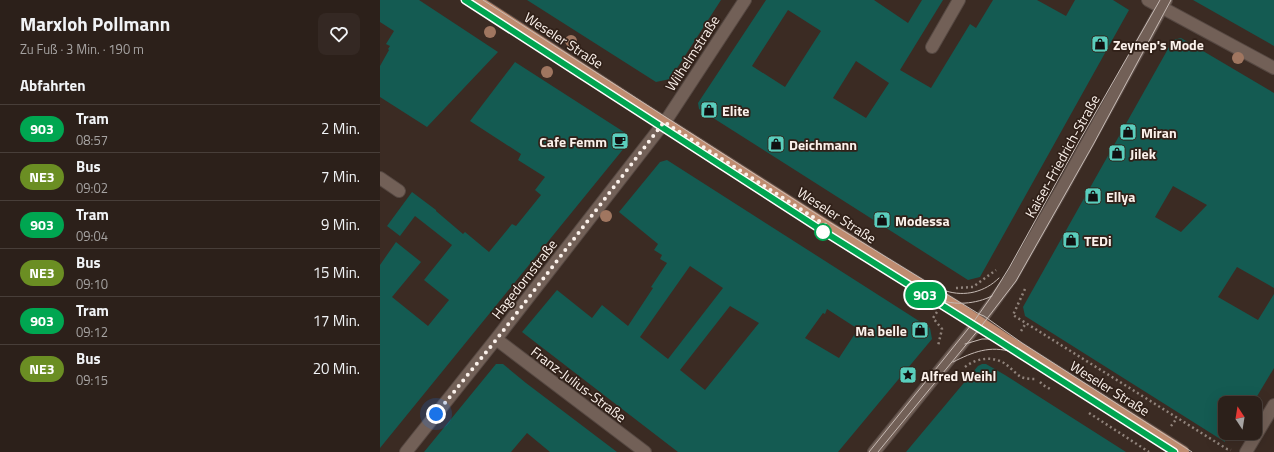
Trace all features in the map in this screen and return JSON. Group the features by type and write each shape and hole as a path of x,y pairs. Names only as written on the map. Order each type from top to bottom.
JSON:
{"main road":[{"name":"Weseler Straße","path":"475,0 638,106 1183,452"}],"street":[{"name":"Wilhelmstraße","path":"664,122 745,0"},
{"path":"932,47 959,0"},
{"path":"1148,0 1163,4 1274,68"},
{"name":"Kaiser-Friedrich-Straße","path":"874,452 979,322 1011,278 1163,4"},
{"name":"Hagedornstraße","path":"406,452 496,340 664,122"},
{"path":"380,178 400,191"},
{"name":"Franz-Julius-Straße","path":"496,340 645,452"},
{"path":"1247,450 1274,405"}],"path":[{"path":"953,289 973,287 996,270"},
{"path":"1025,287 1013,315 1227,449 1247,450"},
{"path":"933,318 942,329 938,348"},
{"path":"963,369 971,362 991,359 1002,362 1022,377 1037,379 1043,385 1055,392"},
{"path":"1088,413 1149,452"}],"building":[{"path":"380,0 419,0 498,52 427,127 380,97 380,66 389,50 388,49 390,46 386,44 394,31 380,22"},
{"path":"527,0 721,0 670,79 656,82"},
{"path":"766,0 874,0 908,23 922,0 943,0 900,70 931,88 970,24 976,28 993,0 1037,0 1066,16 1075,0 1113,0 1129,10 980,277 968,280 699,109 698,103","holes":["788,10 821,31 785,87 752,66","856,61 889,83 866,118 833,98"]},
{"path":"1193,0 1274,0 1274,46"},
{"path":"1181,38 1274,93 1274,288 1237,267 1218,297 1258,320 1274,294 1274,368 1257,396 1218,396 1218,438 1025,316 1023,307 1173,40","holes":["1173,186 1207,205 1181,232 1155,217"]},
{"path":"515,62 627,134 629,142 380,448 380,265 396,242 421,262 392,297 428,326 449,300 424,280 452,245 415,216 400,236 387,226 412,192 436,210 463,234 465,232 489,252 512,224 516,226 541,195 535,190 545,177 518,160 521,154 470,121"},
{"path":"667,160 930,328 932,339 838,452 678,452 522,332 557,290 592,318 602,305 628,326 653,288 651,287 667,263 660,259 662,255 654,250 658,244 619,212 660,162","holes":["690,266 723,288 668,359 640,337","730,306 759,323 705,390 680,370","827,309 858,329 839,358 805,338 823,313 825,314"]},
{"path":"496,364 503,364 617,452 550,452 527,433 511,452 424,452"},
{"path":"986,364 1005,375 1126,452 906,452 978,366"}],"tram line":[{"path":"465,0 826,233 1174,452"},
{"name":"903","path":"465,0 826,233 1174,452"},
{"path":"483,0 829,222 984,316 1022,343 1192,452"},
{"path":"869,452 972,324 991,297 1009,268 1160,0"},
{"path":"878,452 979,329 1016,281 1093,145 1171,0"},
{"path":"946,291 953,293 974,292 987,287 999,278"},
{"path":"938,299 951,303 965,303 979,301 992,296"},
{"path":"965,344 982,339 997,339"},
{"path":"953,362 968,355 989,349 1012,352"}],"place":[{"name":"Zeynep's Mode","path":"1100,44"},
{"name":"Elite","path":"709,110"},
{"name":"Miran","path":"1128,132"},
{"name":"Cafe Femm","path":"620,141"},
{"name":"Deichmann","path":"776,144"},
{"name":"Jilek","path":"1117,153"},
{"name":"Ellya","path":"1093,196"},
{"name":"Modessa","path":"882,220"},
{"name":"TEDi","path":"1071,240"},
{"name":"Ma belle","path":"920,330"},
{"name":"Alfred Weihl","path":"908,375"}],"route":[{"path":"436,414 496,340 664,122 827,226 823,232"}]}
